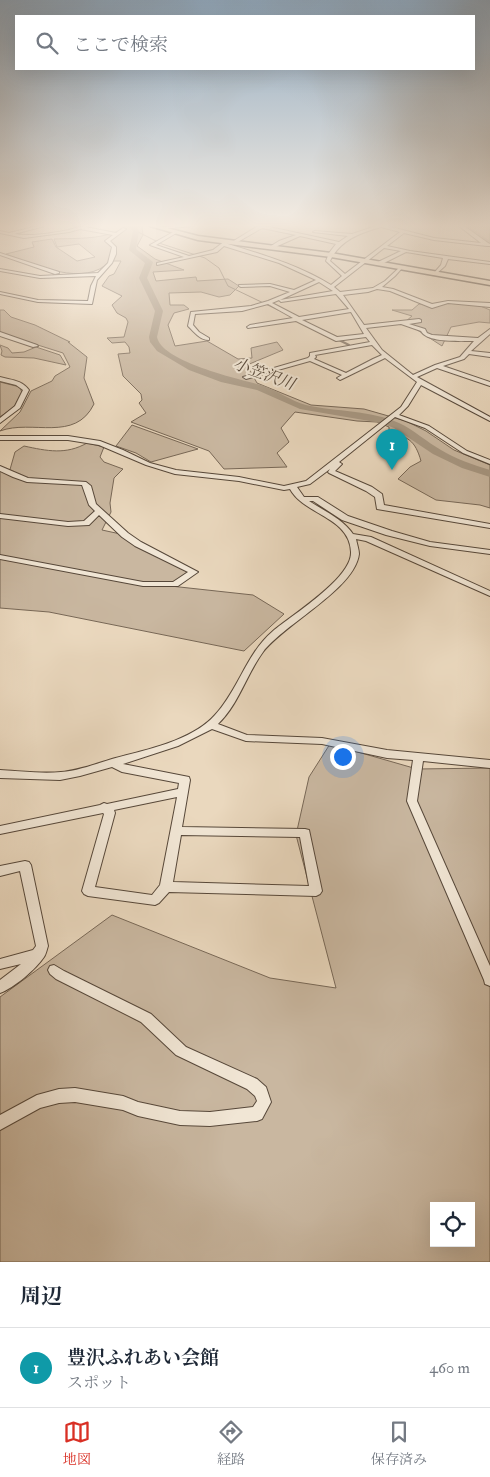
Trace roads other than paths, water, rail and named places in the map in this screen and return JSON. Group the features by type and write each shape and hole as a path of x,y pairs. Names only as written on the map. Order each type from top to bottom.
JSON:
{"street":[{"path":"0,293 38,301 90,303 93,285"},
{"path":"241,286 270,285 293,291"},
{"path":"269,303 308,285"},
{"path":"328,285 339,293 367,335 386,356 421,382 490,419"},
{"path":"378,288 384,285"},
{"path":"206,339 190,325 193,312 240,311 269,303 378,288 391,290 432,306 448,302 490,305"},
{"path":"269,303 336,339 367,335"},
{"path":"250,327 351,310"},
{"path":"362,327 419,321"},
{"path":"402,323 423,330 424,334 430,337 490,341"},
{"path":"414,377 437,366 462,358 490,331"},
{"path":"0,334 35,346"},
{"path":"310,359 313,357 312,354 373,342"},
{"path":"468,352 490,355"},
{"path":"246,377 310,359 343,376 354,373 377,358 386,356"},
{"path":"437,366 490,384"},
{"path":"0,379 19,384 26,390 18,407 0,421"},
{"path":"0,438 56,437 100,443 148,464 176,472 239,479 284,488 293,487 308,483 407,405 413,389 421,382"},
{"path":"394,415 426,428 465,452 490,462"},
{"path":"336,461 340,463 331,472 369,489 379,496 380,507 490,526"},
{"path":"0,468 27,480 84,483 87,486 92,504 125,535 169,560 190,568 194,574 175,584 143,584 0,557"},
{"path":"0,774 62,776 114,763 175,743 210,725 224,712 259,650 273,635 347,573 355,559 355,546 338,521 297,496 293,487"},
{"path":"303,499 315,499 345,518 389,533 430,544 490,552"},
{"path":"0,516 68,524 86,523 99,512"},
{"path":"350,536 368,539 490,594"},
{"path":"210,725 246,738 322,741 387,754 490,764"},
{"path":"417,756 418,762 412,801 490,980"},
{"path":"104,807 110,813 88,891 155,900 166,888 185,780 122,768 114,763"},
{"path":"0,830 182,792"},
{"path":"166,888 316,891 305,833 177,831"},
{"path":"0,871 25,865 42,946 39,954 27,968 0,987"},
{"path":"0,964 39,954"},
{"path":"0,1123 37,1102 59,1096 75,1095 123,1103 138,1109 180,1118 210,1119 257,1114 264,1102 261,1092 252,1084 182,1051 146,1018 60,975 54,970"}],"waterway":[{"name":"小笠沢川","path":"146,285 159,311 153,337 154,342 160,349 192,368 224,380 260,388 303,407 383,420 398,426 437,452 466,466 490,474"},
{"path":"227,285 278,310"},
{"path":"339,340 349,345"}],"place":[{"name":"豊沢ふれあい会館","path":"392,470"}]}
